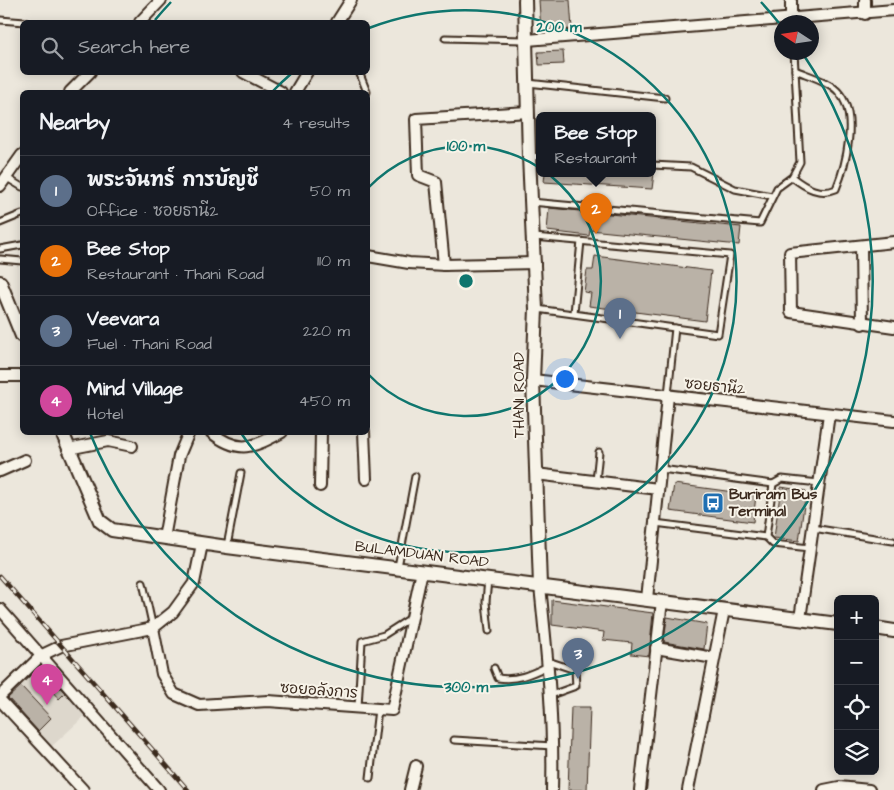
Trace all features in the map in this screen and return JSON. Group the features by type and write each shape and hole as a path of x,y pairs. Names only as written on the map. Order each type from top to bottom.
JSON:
{"street":[{"path":"142,20 161,0"},
{"path":"338,20 351,0"},
{"name":"THANI ROAD","path":"525,0 528,112 534,157 531,202 536,308 533,380 536,474 540,586 551,695 552,790"},
{"path":"791,0 791,15"},
{"path":"865,0 866,14"},
{"path":"819,18 894,10"},
{"path":"527,40 774,22"},
{"path":"72,90 87,75"},
{"path":"247,75 273,90"},
{"path":"295,90 305,75"},
{"path":"444,265 436,182 418,175 416,119 528,112"},
{"path":"0,186 20,158"},
{"path":"894,242 790,253 791,312 862,324 894,327"},
{"path":"861,246 862,324"},
{"path":"370,256 409,263 444,265 535,263"},
{"path":"0,282 20,331"},
{"path":"0,376 20,376"},
{"name":"ซอยธานี2","path":"533,380 894,421"},
{"path":"647,599 668,396"},
{"path":"800,619 829,414"},
{"name":"BULAMDUAN ROAD","path":"63,435 100,521 112,530 202,544 834,623"},
{"path":"164,538 179,456 188,435"},
{"path":"216,435 235,446 247,447 261,444 277,435"},
{"path":"320,486 321,435"},
{"path":"364,435 366,479"},
{"path":"68,449 108,441 132,446"},
{"path":"0,471 26,460"},
{"path":"536,474 658,489"},
{"path":"0,696 42,655 61,646 153,628 173,612 194,583 202,544"},
{"name":"ซอยอลังการ","path":"153,628 162,674 174,694 199,705 268,701 392,710 422,571"},
{"path":"640,790 662,601"},
{"path":"0,609 160,790"},
{"path":"688,790 724,610"},
{"path":"879,629 894,631"},
{"path":"656,648 714,658"},
{"path":"0,700 83,790"},
{"path":"410,790 416,766"},
{"path":"824,790 839,787 868,790"}],"lane":[{"path":"0,20 20,22"},
{"path":"445,38 527,40"},
{"path":"531,202 760,222 777,188 792,177 800,162 795,60"},
{"path":"792,177 805,186 822,193 836,189 844,169 849,134 845,104 840,93 796,70"},
{"path":"360,75 366,90"},
{"path":"527,83 665,98"},
{"path":"656,165 691,167 735,189 772,196"},
{"path":"7,178 20,186"},
{"path":"0,223 20,215"},
{"path":"533,236 730,255 718,334 536,308"},
{"path":"574,313 581,241"},
{"path":"0,249 20,245"},
{"path":"0,259 20,261"},
{"path":"668,396 675,328"},
{"path":"596,481 600,452"},
{"path":"660,469 773,484 782,479 819,483"},
{"path":"227,547 241,473"},
{"path":"398,568 415,476"},
{"path":"766,538 773,484"},
{"path":"655,523 766,538 773,544 810,548"},
{"path":"813,528 894,541"},
{"path":"488,579 486,602 489,631"},
{"path":"142,583 153,628"},
{"path":"358,707 362,641 384,635 412,617"},
{"path":"494,668 498,678 507,680 531,675 548,664 575,670 576,686 551,695"},
{"path":"370,778 378,708"},
{"path":"454,740 553,746"}],"shaded area":[{"path":"44,663 89,712 51,747 5,699"}],"building":[{"path":"539,0 570,0 572,29 541,31"},
{"path":"563,51 564,64 539,65 538,52"},
{"path":"545,177 654,177 652,189 544,182"},
{"path":"549,208 741,227 739,245 590,230 589,236 547,231"},
{"path":"595,256 711,271 705,321 589,306 591,293 584,292 587,270 593,270"},
{"name":"Buriram Bus Terminal","path":"674,484 756,495 753,522 670,511"},
{"path":"781,487 806,491 799,541 774,538"},
{"path":"552,600 653,613 649,656 631,654 632,643 603,640 604,632 552,625"},
{"path":"667,617 707,624 704,649 664,642"},
{"path":"49,675 65,693 59,699 43,681"},
{"path":"21,686 51,718 38,731 8,698"},
{"path":"571,707 590,707 587,790 568,790"}],"railway":[{"path":"0,576 188,790"}],"place":[{"name":"Bee Stop","path":"596,234"},
{"name":"พระจันทร์ การบัญชี","path":"620,339"},
{"name":"Buriram Bus Terminal","path":"713,503"},
{"name":"Veevara","path":"578,679"},
{"name":"Mind Village","path":"47,705"}]}
